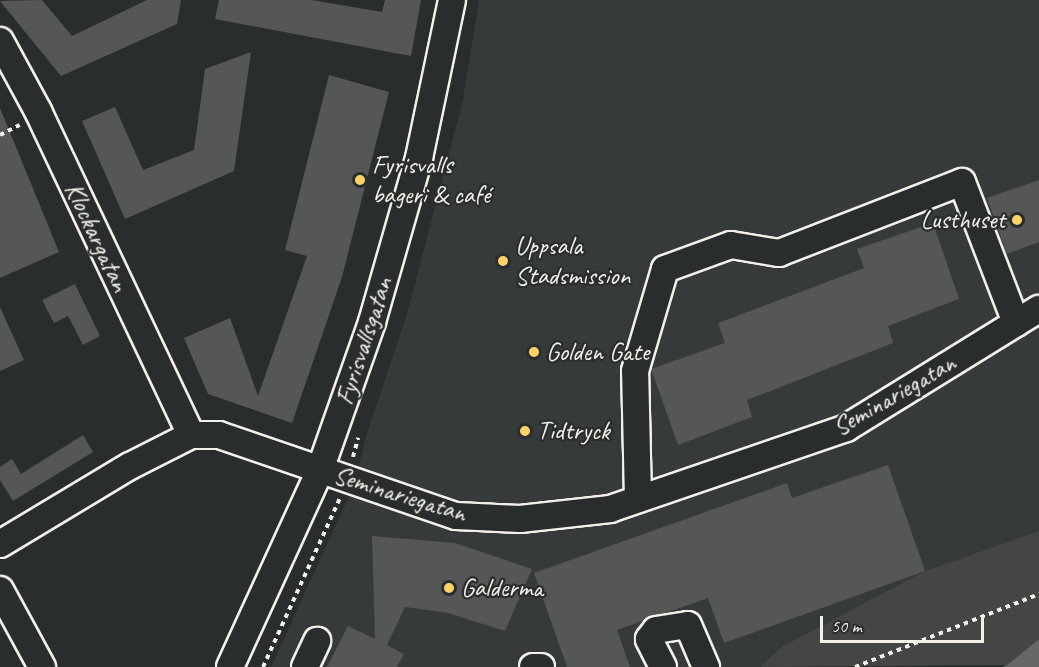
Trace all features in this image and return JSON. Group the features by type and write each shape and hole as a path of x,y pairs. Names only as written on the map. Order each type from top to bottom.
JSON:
{"street":[{"name":"Fyrisvallsgatan","path":"230,667 320,470 372,322 419,158 452,0"},
{"name":"Klockargatan","path":"0,41 38,111 191,435"},
{"path":"638,499 635,371 665,269 731,246 779,253 962,182 1016,323"},
{"name":"Seminariegatan","path":"0,544 130,466 191,435 219,435 456,516 520,519 610,509 846,428 1039,309"},
{"path":"0,590 42,667"},
{"path":"663,667 649,639 656,630 688,625 706,667"},
{"path":"305,667 318,641"},
{"path":"533,667 541,667"}],"path":[{"path":"855,667 1039,594"}],"shaded area":[{"path":"479,0 1039,0 1039,531 925,571 783,646 759,667 271,667 355,483 366,436 407,314 463,100"},
{"path":"1039,531 1039,639 1007,665 759,667 783,646 925,571"},
{"path":"1039,639 1039,667 1002,667 1007,665"}],"building":[{"path":"42,0 72,36 147,0 181,0 177,24 61,76 0,1"},
{"path":"219,0 311,0 382,12 385,0 421,0 411,56 215,19"},
{"path":"251,52 234,171 125,219 82,121 115,107 143,170 194,150 205,69"},
{"path":"329,75 389,92 342,277 292,423 208,394 184,338 230,318 258,396 307,256 285,250"},
{"path":"0,108 59,252 0,278"},
{"name":"Lusthuset","path":"1039,180 1039,242 1007,254 987,198"},
{"path":"933,223 959,299 888,326 893,343 747,400 752,417 678,445 651,369 725,343 718,323 864,268 857,249"},
{"path":"75,284 100,336 83,345 68,316 54,323 42,300"},
{"path":"0,307 24,360 0,371"},
{"path":"83,435 93,452 13,501 0,480 0,467 12,459 21,474"},
{"path":"888,465 925,571 724,643 708,598 617,630 630,667 567,667 534,573 787,483 792,498"},
{"name":"Galderma","path":"372,536 455,543 532,569 505,631 448,613 405,607 387,645 404,654 397,667 327,667 348,626 375,639"}],"place":[{"name":"Fyrisvalls bageri & café","path":"360,180"},
{"name":"Lusthuset","path":"1017,220"},
{"name":"Uppsala Stadsmission","path":"503,261"},
{"name":"Golden Gate","path":"534,352"},
{"name":"Tidtryck","path":"525,431"},
{"name":"Galderma","path":"449,588"}]}
